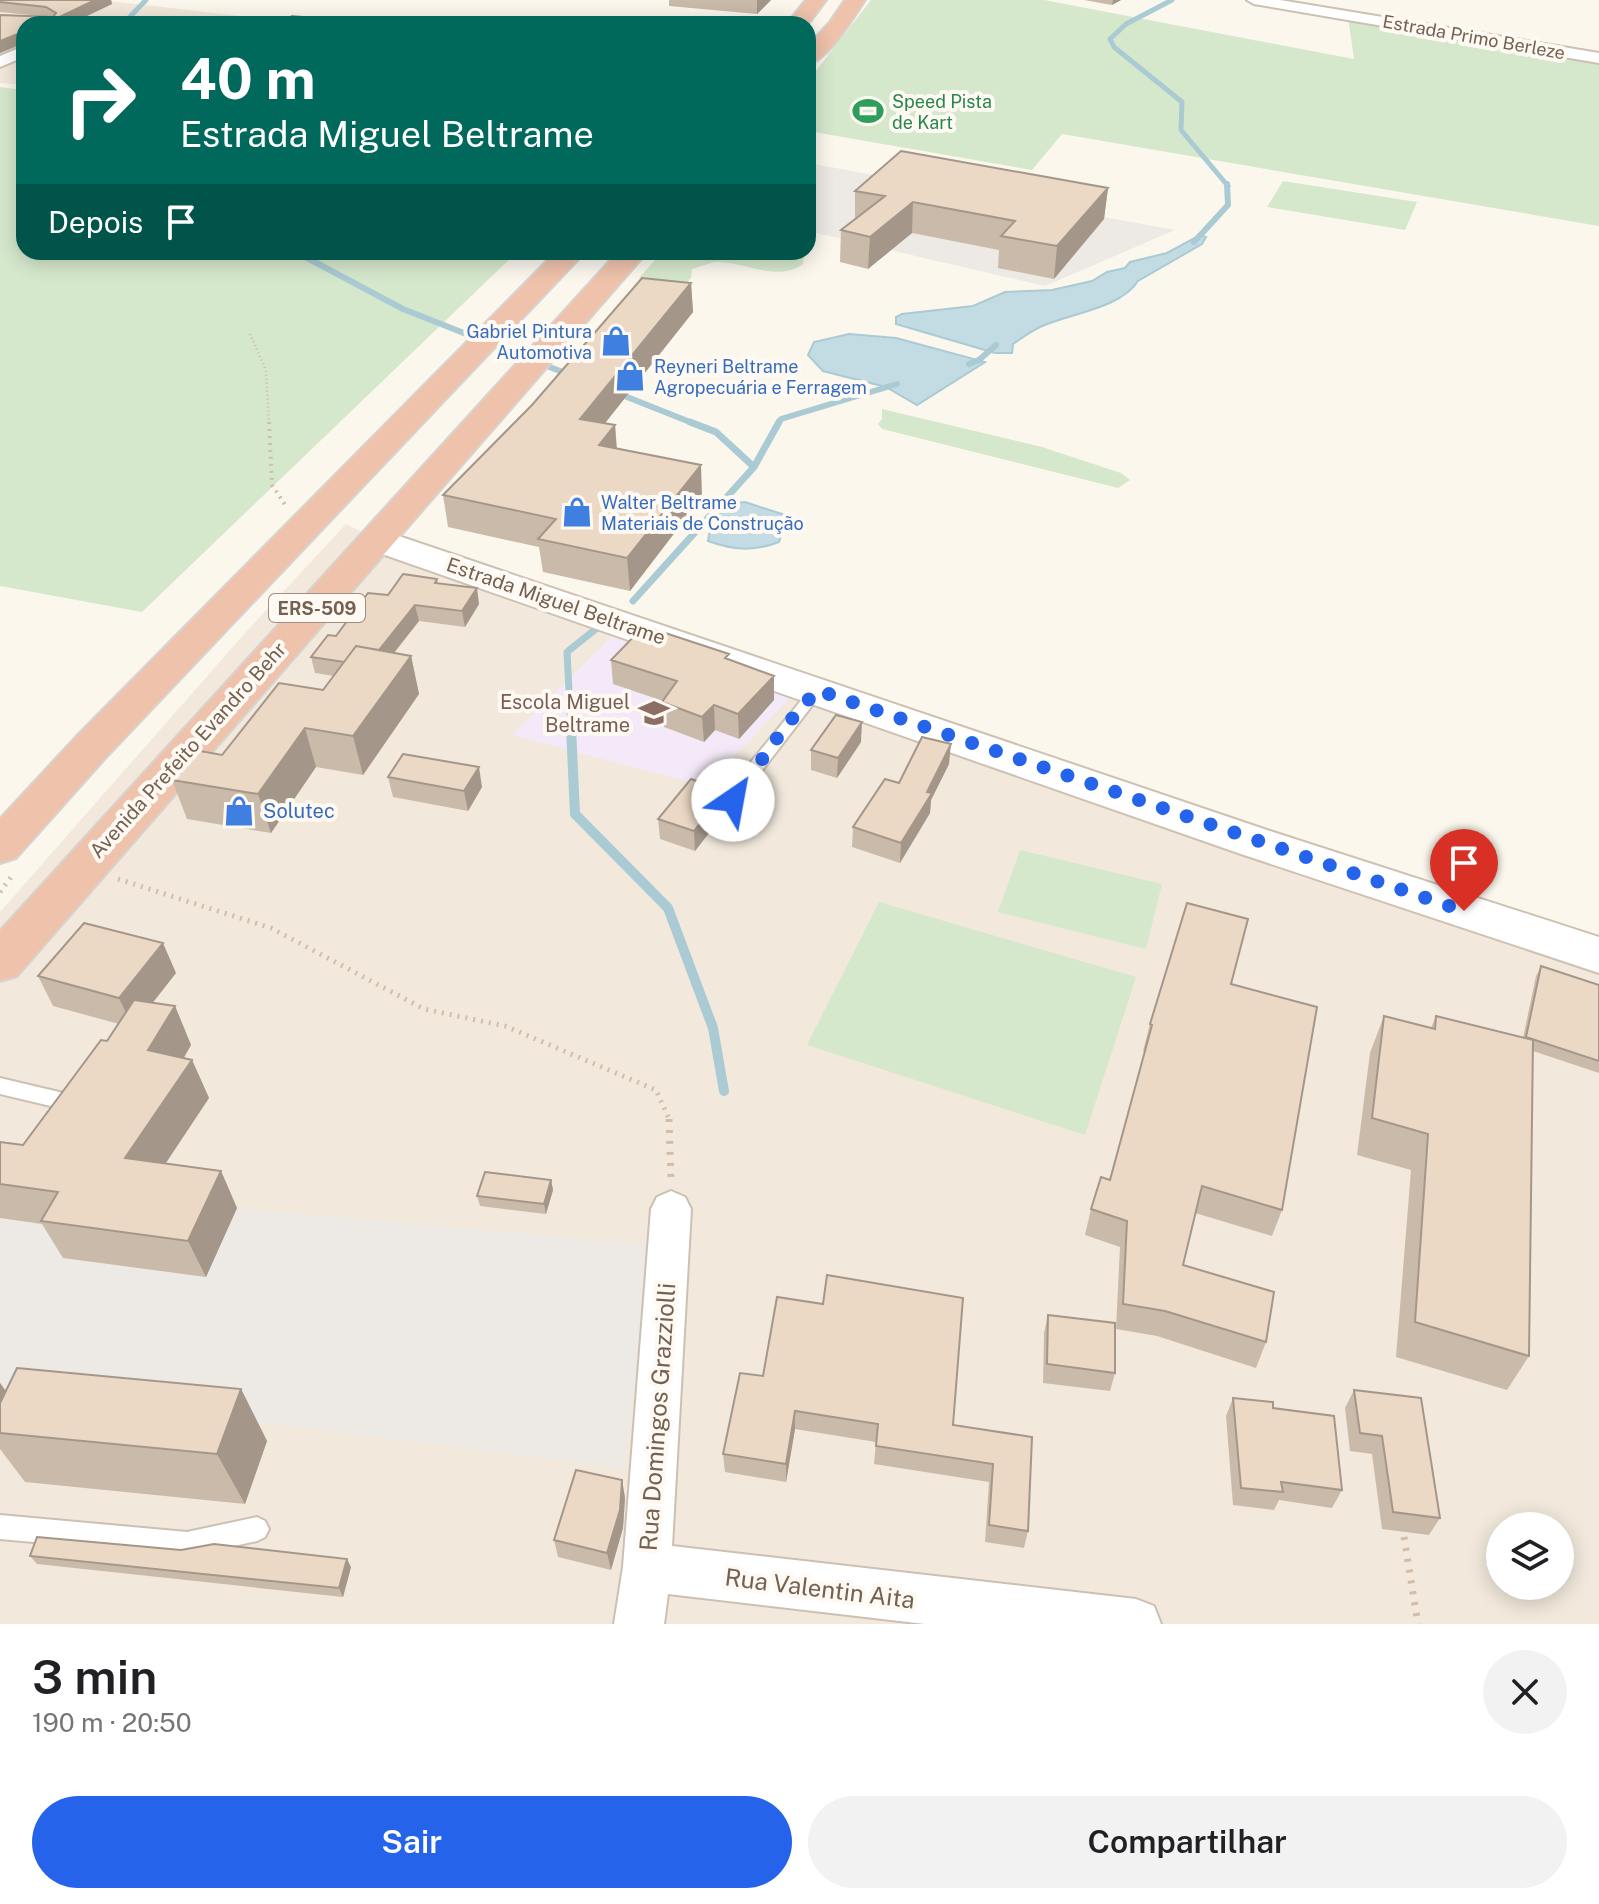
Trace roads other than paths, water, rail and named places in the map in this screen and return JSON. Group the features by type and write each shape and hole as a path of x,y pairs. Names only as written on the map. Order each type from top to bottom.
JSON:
{"highway":[{"path":"803,16 816,0"},
{"path":"834,0 822,19 838,26"},
{"path":"816,49 838,26 855,0"},
{"name":"ERS-509","path":"0,847 92,746 563,260"},
{"name":"Avenida Prefeito Evandro Behr","path":"0,963 626,260"}],"street":[{"name":"Estrada Primo Berleze","path":"1254,0 1599,58"},
{"name":"Estrada Miguel Beltrame","path":"378,540 1257,843 1599,955"},
{"name":"Rua Domingos Grazziolli","path":"639,1624 647,1567 671,1209"},
{"name":"Rua Valentin Aita","path":"647,1567 1136,1624"}],"lane":[{"path":"733,800 757,764 817,690"},
{"path":"0,1086 85,1106"},
{"path":"0,1527 187,1544 257,1529"}],"water":[{"path":"1200,235 1206,237 1202,244 1138,281 1119,298 1037,329 1013,344 1012,353 995,353 896,324 896,317 902,314 973,306 1005,292 1052,290 1092,281 1107,272 1125,268 1130,262 1167,253"},
{"path":"849,334 896,338 985,362 917,405 886,387 823,371 808,355 814,342"},
{"path":"745,502 788,516 779,542 743,549 708,541 711,524 727,504"}],"waterway":[{"path":"131,16 146,0"},
{"path":"1172,0 1126,24 1110,39 1114,47 1182,102 1181,130 1227,185"},
{"path":"1194,242 1228,205 1227,185"},
{"path":"311,260 403,309 570,375"},
{"path":"969,364 979,360 996,345"},
{"path":"778,424 781,419 897,384"},
{"path":"617,393 695,424"},
{"path":"690,422 716,432 754,467"},
{"path":"754,467 779,422"},
{"path":"633,601 754,467"},
{"path":"571,729 567,652 597,628"},
{"path":"571,727 575,814 668,908 713,1028 724,1091"}],"place":[{"name":"Speed Pista de Kart","path":"868,111"},
{"name":"Gabriel Pintura Automotiva","path":"616,341"},
{"name":"Reyneri Beltrame Agropecuária e Ferragem","path":"630,376"},
{"name":"Walter Beltrame Materiais de Construção","path":"577,512"},
{"name":"Escola Miguel Beltrame","path":"654,713"},
{"name":"Solutec","path":"239,811"}]}
